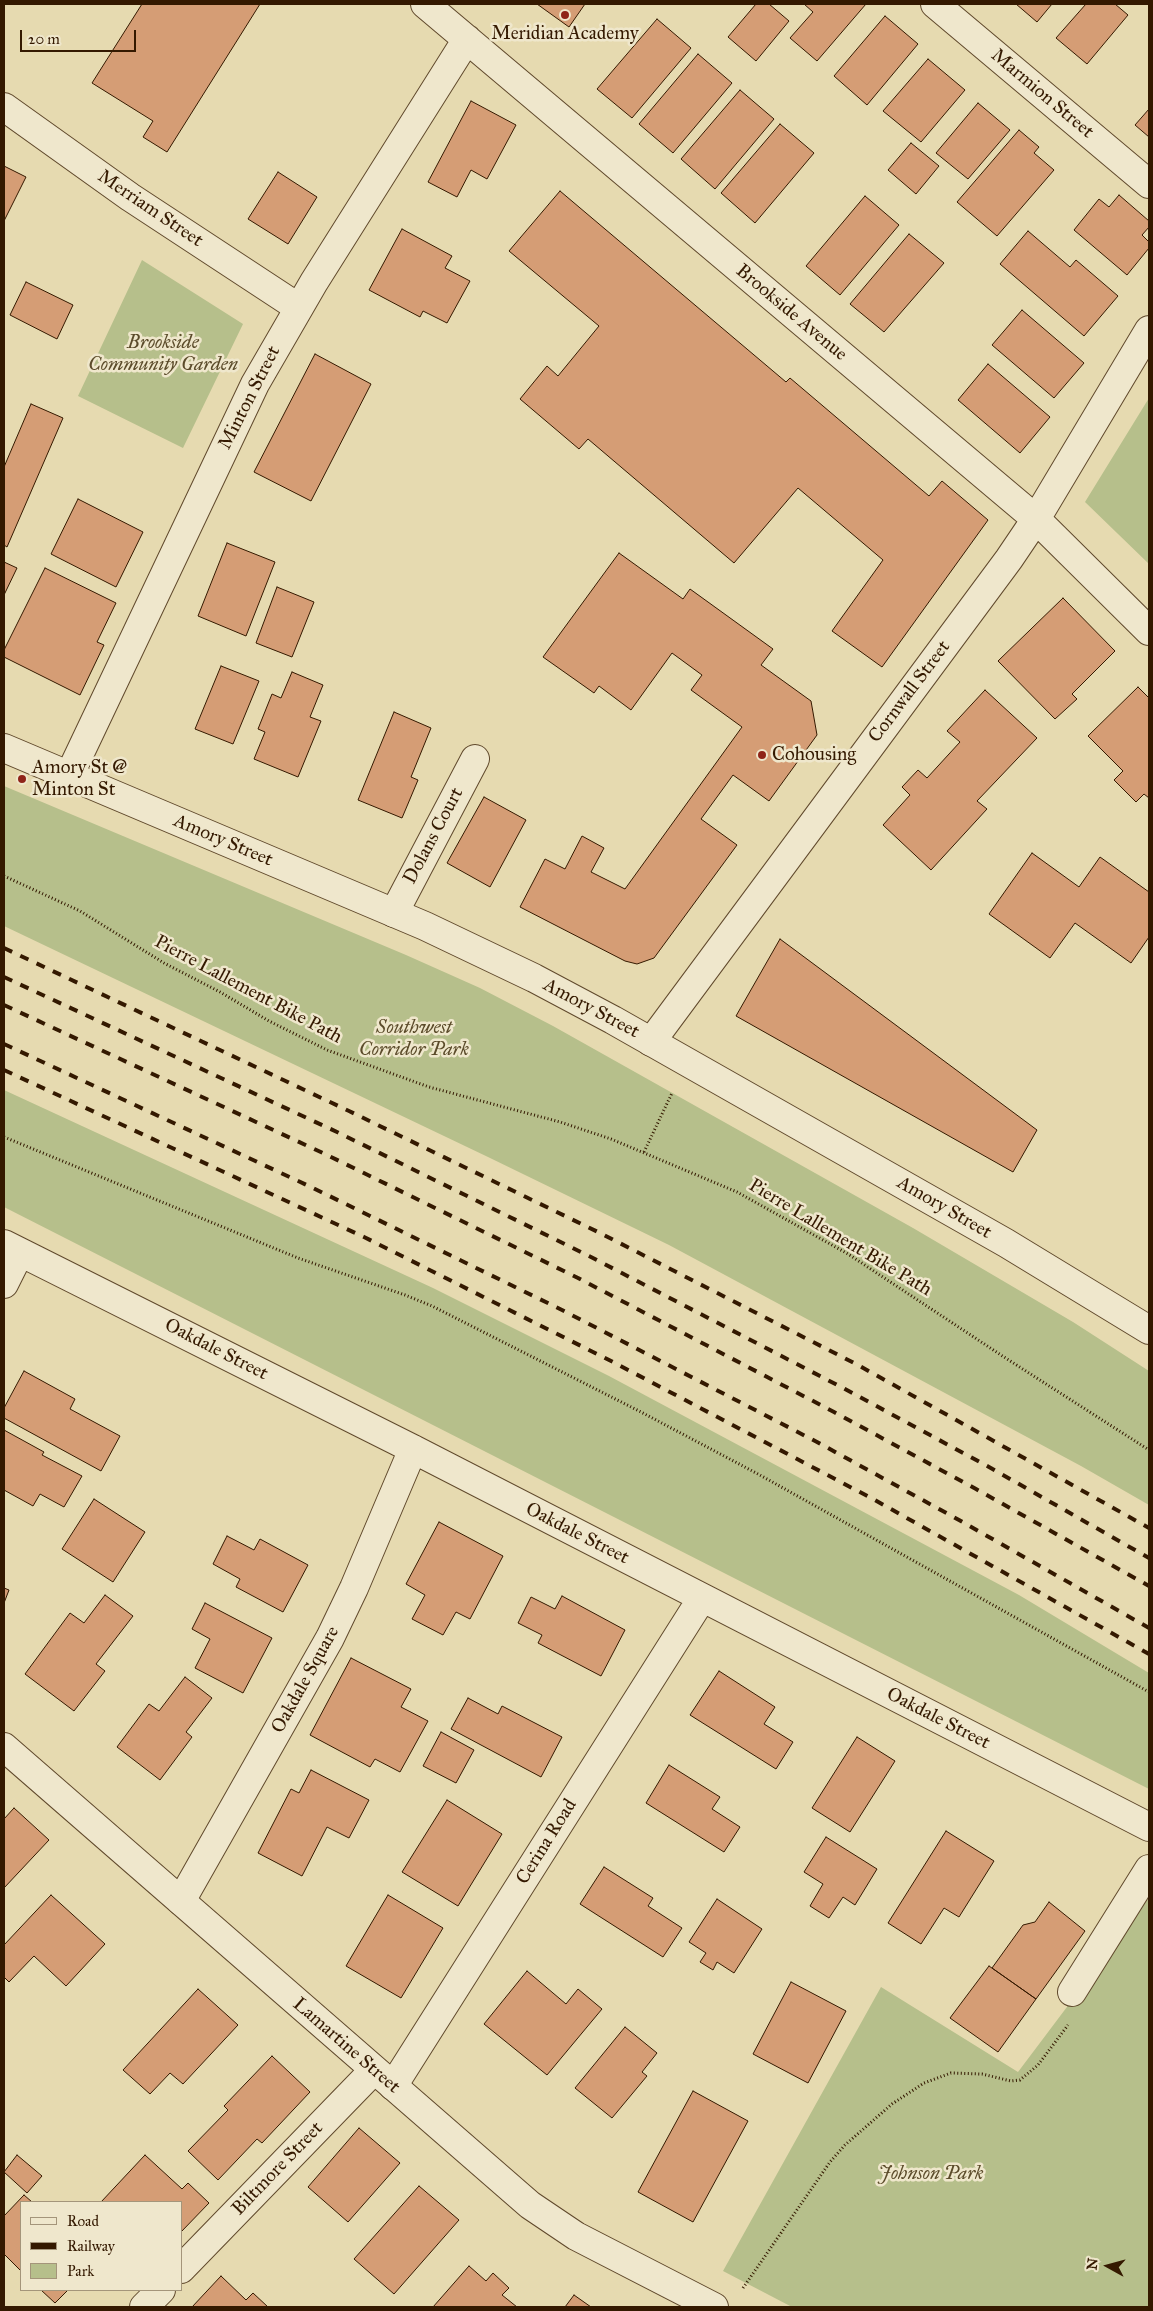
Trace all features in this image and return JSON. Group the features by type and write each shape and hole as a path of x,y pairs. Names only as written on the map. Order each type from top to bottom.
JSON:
{"street":[{"name":"Brookside Avenue","path":"425,4 1036,519 1149,632"},
{"name":"Marmion Street","path":"935,4 1149,184"},
{"name":"Minton Street","path":"69,776 255,384 299,308 466,39"},
{"name":"Merriam Street","path":"4,107 130,197 299,308"},
{"name":"Cornwall Street","path":"651,1042 1009,559 1036,519 1149,330"},
{"name":"Amory Street","path":"4,748 394,913 542,982 1006,1243 1149,1330"},
{"name":"Dolans Court","path":"394,913 475,759"},
{"path":"4,1284 12,1248"},
{"name":"Oakdale Street","path":"12,1248 413,1449 1149,1827"},
{"name":"Oakdale Square","path":"180,1901 330,1638 354,1588 413,1449"},
{"name":"Cerina Road","path":"383,2078 702,1598"},
{"name":"Lamartine Street","path":"4,1747 507,2186 553,2221 599,2249 701,2304"},
{"path":"1072,1992 1149,1870"},
{"name":"Biltmore Street","path":"182,2268 383,2078"},
{"path":"144,2307 160,2291"}],"path":[{"name":"Pierre Lallement Bike Path","path":"4,876 80,911 164,962 269,1021 327,1050 428,1087 560,1122 644,1152 737,1192 840,1250 1149,1450"},
{"path":"644,1152 660,1114 676,1086"},
{"path":"4,1137 298,1258 432,1306 641,1412 758,1474 1149,1692"},
{"path":"743,2288 830,2162 857,2134 892,2104 924,2083 951,2073 982,2074 1010,2081 1020,2080 1038,2065 1072,2019"}],"green space":[{"name":"Brookside Community Garden","path":"142,260 243,324 183,448 78,396"},
{"path":"1149,398 1149,564 1085,502"},
{"name":"Southwest Corridor Park","path":"4,786 480,988 553,1026 913,1228 1073,1322 1149,1371 1149,1505 1081,1466 669,1245 4,926"},
{"path":"4,1090 433,1288 609,1376 1019,1595 1149,1673 1149,1789 4,1207"},
{"name":"Johnson Park","path":"1149,1898 1149,2307 792,2307 723,2271 881,1987 1018,2072"}],"building":[{"path":"142,4 260,4 167,152 143,137 153,121 92,83"},
{"name":"Meridian Academy","path":"537,4 585,4 569,27"},
{"path":"756,4 769,4 789,21 756,61 728,37"},
{"path":"804,4 866,4 817,61 790,38 813,12"},
{"path":"1016,4 1052,4 1037,22"},
{"path":"1086,4 1115,4 1128,15 1087,64 1056,38"},
{"path":"885,16 918,44 867,105 834,76"},
{"path":"657,19 691,48 632,118 597,89"},
{"path":"698,54 732,83 673,153 639,124"},
{"path":"928,59 965,90 921,142 883,111"},
{"path":"740,90 774,119 715,189 681,159"},
{"path":"471,101 516,125 487,179 471,170 457,197 428,182"},
{"path":"978,103 1010,130 968,179 936,153"},
{"path":"1149,109 1149,137 1135,125"},
{"path":"780,124 814,153 755,223 721,193"},
{"path":"1019,130 1039,147 1034,153 1054,170 997,236 957,202"},
{"path":"911,143 939,166 916,194 888,170"},
{"path":"4,166 26,177 4,221"},
{"path":"278,172 317,197 288,244 248,219"},
{"path":"560,191 786,382 790,378 929,496 942,481 988,520 882,667 832,631 883,560 798,488 734,563 588,439 579,449 520,399 547,366 558,376 599,326 509,251"},
{"path":"1119,195 1149,221 1149,227 1142,235 1149,242 1149,248 1127,275 1074,230 1099,199 1109,207"},
{"path":"865,196 899,225 840,295 806,266"},
{"path":"402,229 452,256 445,268 470,281 447,323 423,311 420,317 369,290"},
{"path":"1028,231 1070,267 1076,260 1118,296 1084,336 1000,264"},
{"path":"909,234 944,263 884,332 850,304"},
{"path":"26,282 73,305 57,339 10,315"},
{"path":"1022,310 1084,363 1054,398 992,345"},
{"path":"315,354 371,384 311,501 254,472"},
{"path":"988,364 1050,417 1020,453 958,400"},
{"path":"31,404 63,418 7,547 4,545 4,467"},
{"path":"78,499 143,532 116,587 51,554"},
{"path":"227,543 275,562 246,636 198,616"},
{"name":"Cohousing","path":"619,553 683,599 690,589 773,649 761,665 811,701 817,735 769,801 733,775 701,819 737,845 654,958 637,964 625,961 520,907 545,859 565,869 582,836 604,848 591,872 625,889 742,727 691,690 702,675 672,653 631,710 599,686 594,693 543,657"},
{"path":"4,562 17,568 4,595"},
{"path":"45,568 116,603 97,642 104,645 80,695 4,657 4,650"},
{"path":"277,587 314,602 292,657 256,643"},
{"path":"1063,598 1115,651 1072,694 1077,699 1055,719 998,661"},
{"path":"221,666 259,681 233,744 195,729"},
{"path":"292,672 323,685 310,717 321,721 298,777 254,759 265,732 258,729 272,694 281,698"},
{"path":"1138,687 1149,698 1149,798 1144,794 1136,802 1114,780 1123,771 1088,736"},
{"path":"985,690 1037,738 977,801 987,809 931,870 883,825 910,795 902,787 918,770 927,778 960,742 947,731"},
{"path":"394,712 431,728 411,777 418,780 402,818 358,800"},
{"path":"484,797 526,820 490,887 447,863"},
{"path":"1032,853 1079,887 1100,857 1149,892 1149,937 1131,963 1075,923 1050,958 989,914"},
{"path":"780,939 1037,1130 1013,1172 736,1016"},
{"path":"24,1371 75,1399 70,1409 120,1436 101,1471 4,1418 4,1408"},
{"path":"4,1430 44,1452 42,1455 82,1476 64,1507 40,1494 33,1506 4,1490"},
{"path":"94,1499 145,1532 113,1582 62,1549"},
{"path":"439,1522 503,1556 470,1619 456,1612 443,1635 412,1619 425,1595 406,1584"},
{"path":"227,1536 254,1550 260,1539 308,1565 283,1612 236,1587 240,1579 213,1564"},
{"path":"4,1588 9,1590 4,1603"},
{"path":"105,1595 133,1616 96,1664 105,1671 74,1711 25,1674 70,1613 84,1623"},
{"path":"562,1596 625,1630 601,1676 538,1643 542,1635 518,1623 531,1597 555,1609"},
{"path":"205,1603 272,1638 243,1693 195,1668 210,1639 192,1629"},
{"path":"351,1658 411,1689 401,1707 428,1721 400,1772 375,1759 370,1767 310,1735"},
{"path":"719,1671 775,1707 764,1724 793,1742 776,1769 690,1715"},
{"path":"185,1677 212,1698 186,1732 192,1737 160,1780 117,1747 149,1704 159,1711"},
{"path":"468,1698 498,1714 502,1706 562,1737 541,1777 451,1729"},
{"path":"441,1732 474,1750 456,1783 423,1766"},
{"path":"857,1737 895,1761 850,1832 812,1808"},
{"path":"669,1765 720,1797 712,1809 740,1827 724,1852 646,1803"},
{"path":"311,1770 369,1800 349,1838 327,1827 302,1876 258,1853 291,1789 299,1793"},
{"path":"447,1800 502,1834 458,1906 402,1872"},
{"path":"14,1808 49,1840 4,1888 4,1819"},
{"path":"946,1831 994,1861 959,1917 944,1908 921,1944 888,1923"},
{"path":"826,1837 877,1869 855,1905 843,1897 829,1918 810,1906 823,1884 804,1872"},
{"path":"604,1867 653,1898 648,1906 682,1928 663,1957 580,1904"},
{"path":"51,1895 105,1944 66,1986 34,1956 9,1982 4,1977 4,1945"},
{"path":"388,1895 443,1928 401,1998 346,1966"},
{"path":"717,1899 762,1929 734,1973 717,1962 713,1970 700,1962 706,1953 689,1942"},
{"path":"1049,1902 1085,1931 1036,1999 992,1968 1023,1925 1035,1922"},
{"path":"989,1966 1036,1999 998,2052 950,2018"},
{"path":"527,1971 566,2004 578,1989 602,2009 547,2075 484,2024"},
{"path":"791,1982 846,2011 808,2083 753,2054"},
{"path":"198,1989 238,2025 183,2084 170,2073 150,2094 123,2070"},
{"path":"625,2027 657,2053 642,2072 647,2076 612,2118 575,2088"},
{"path":"272,2056 310,2092 262,2143 257,2139 218,2180 188,2151 228,2110 224,2106"},
{"path":"693,2091 748,2121 693,2222 638,2192"},
{"path":"359,2128 400,2163 348,2222 308,2187"},
{"path":"17,2155 42,2176 27,2193 4,2172"},
{"path":"145,2155 182,2189 188,2183 209,2203 182,2231 182,2201 102,2201"},
{"path":"419,2186 459,2220 394,2294 354,2259"},
{"path":"24,2195 31,2201 20,2201 20,2270 4,2254 4,2216"},
{"path":"469,2266 486,2281 493,2273 509,2288 502,2295 517,2307 433,2307"},
{"path":"221,2276 246,2300 253,2293 268,2307 192,2307"},
{"path":"42,2291 67,2291 55,2303"},
{"path":"574,2295 591,2307 565,2307"}],"railway":[{"path":"4,948 349,1111 600,1233 858,1365 1149,1528"},
{"path":"4,977 337,1132 589,1256 845,1389 989,1467 1149,1558"},
{"path":"4,1005 325,1154 578,1278 834,1412 1149,1586"},
{"path":"4,1044 311,1187 562,1310 817,1442 1149,1628"},
{"path":"4,1070 364,1237 613,1362 873,1499 1149,1654"}],"place":[{"name":"Meridian Academy","path":"565,15"},
{"name":"Cohousing","path":"762,755"},
{"name":"Amory St @ Minton St","path":"22,779"}]}
